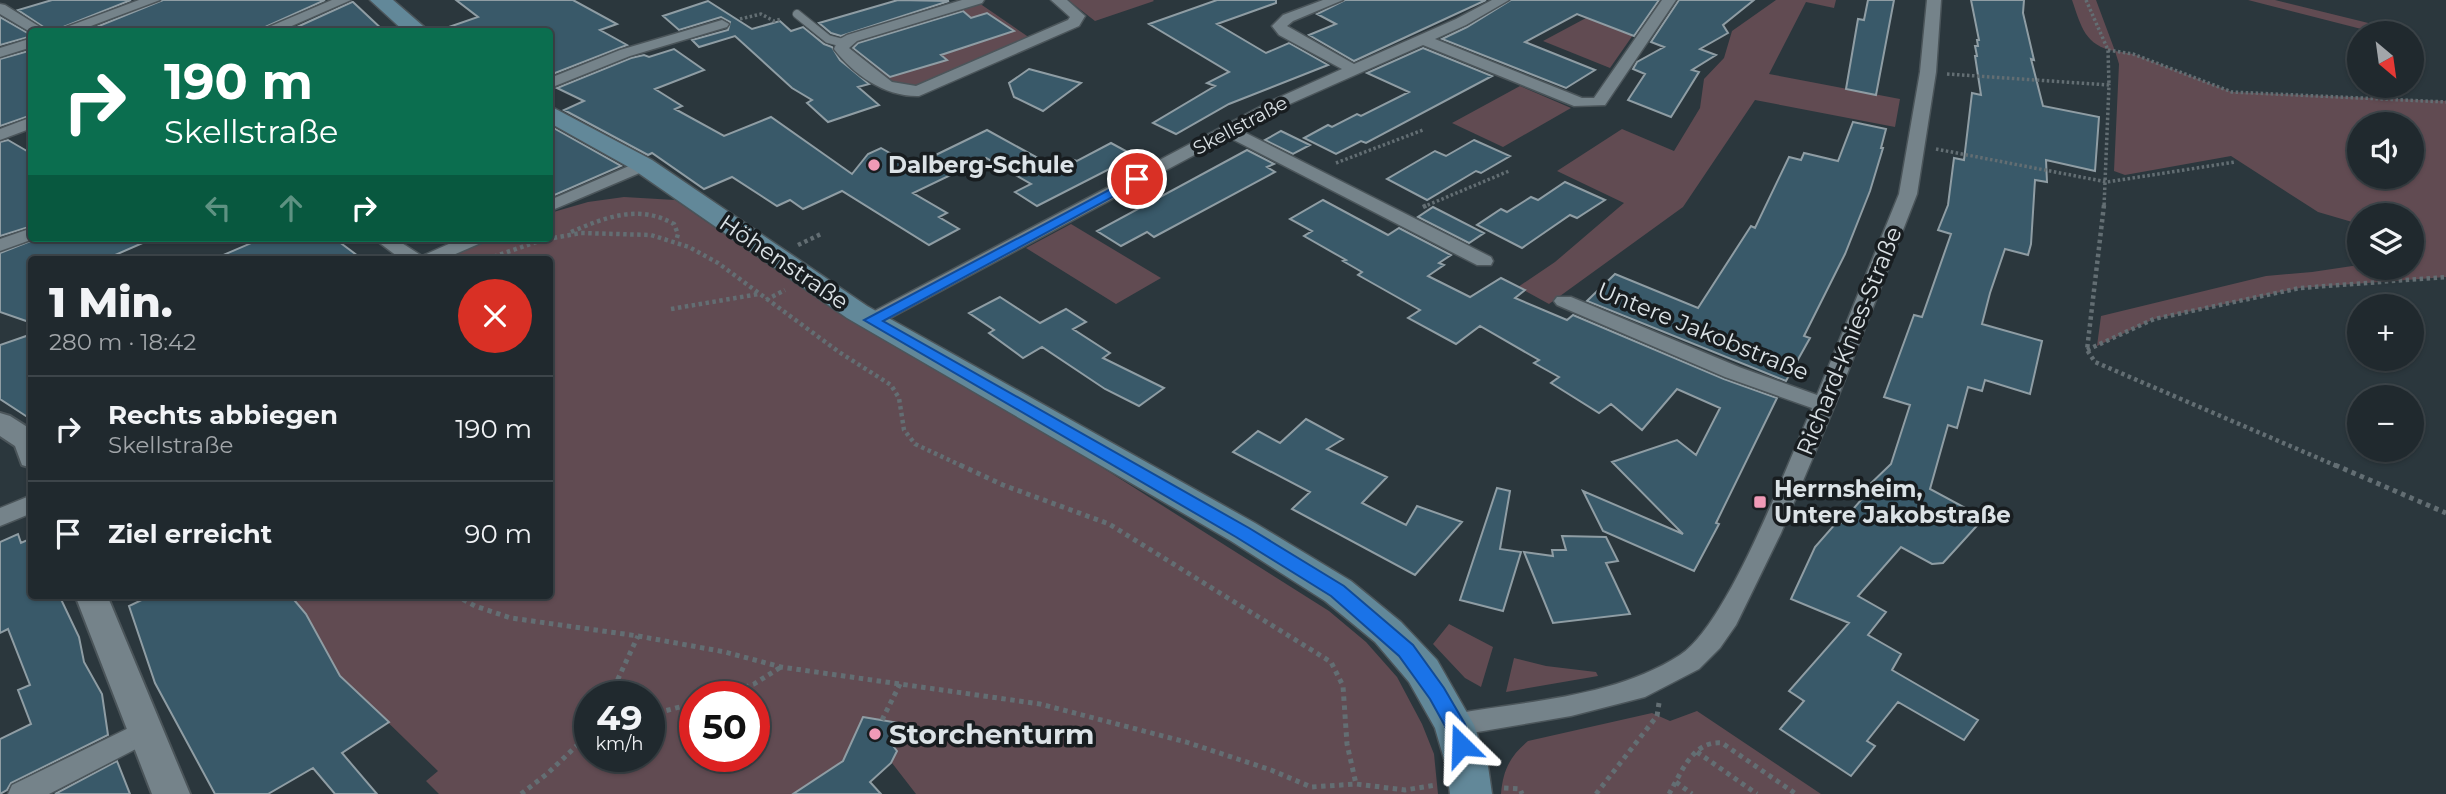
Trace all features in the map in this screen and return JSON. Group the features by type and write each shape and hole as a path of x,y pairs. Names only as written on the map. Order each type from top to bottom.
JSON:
{"main road":[{"path":"380,0 414,28"},
{"name":"Höhenstraße","path":"553,115 643,165 872,320 1242,532 1338,591 1406,650 1430,682 1454,724 1471,791"}],"street":[{"path":"72,28 153,0"},
{"path":"274,28 344,0"},
{"path":"977,0 843,43 844,51 890,88 905,93 919,91 1074,23 1078,16 1058,0"},
{"path":"1336,0 1288,18 1279,26 1284,32 1354,70"},
{"name":"Skellstraße","path":"872,320 1278,104 1502,0"},
{"path":"1422,39 1580,103 1599,102 1670,0"},
{"name":"Richard-Knies-Straße","path":"1454,724 1607,697 1662,678 1690,662 1712,641 1727,618 1769,533 1824,405 1908,194 1927,72 1934,0"},
{"path":"0,8 34,28"},
{"path":"553,82 636,49 722,24"},
{"path":"0,53 28,43"},
{"path":"0,135 28,124"},
{"path":"1229,131 1484,261"},
{"path":"553,205 643,165"},
{"path":"0,246 28,235"},
{"path":"388,242 409,256"},
{"path":"436,256 468,242"},
{"name":"Untere Jakobstraße","path":"1564,301 1732,372 1824,405"},
{"path":"0,518 28,505"},
{"path":"92,599 171,794"},
{"path":"22,794 147,730"}],"lane":[{"path":"797,15 828,39 843,43"}],"path":[{"path":"2086,0 2108,50 2110,62 2107,182 2087,350 2095,362 2446,513"},
{"path":"722,24 757,14 765,15 774,21 797,15"},
{"path":"2108,50 2133,54 2232,92 2446,102"},
{"path":"1927,72 2109,85"},
{"path":"1313,173 1423,130"},
{"path":"1916,145 2107,182 2235,162"},
{"path":"1400,217 1509,171"},
{"path":"553,238 616,216 650,211 674,224 678,234 676,241"},
{"path":"566,234 618,232 651,235 676,241 718,263 839,352 891,385 899,398 904,430 915,444 1003,485 1109,524 1331,662 1338,670 1345,692 1345,730 1356,784"},
{"path":"796,246 823,233"},
{"path":"496,256 541,242"},
{"path":"2087,350 2154,319 2300,288 2441,280 2446,277"},
{"path":"671,309 759,294"},
{"path":"462,599 511,618 638,636 725,652 781,667 1074,711 1211,750 1311,787 1356,784 1405,790 1437,784 1471,791"},
{"path":"617,681 638,636"},
{"path":"759,681 781,667"},
{"path":"1596,794 1657,716 1662,678"},
{"path":"882,720 900,684"},
{"path":"1669,794 1697,752 1708,741 1722,743 1796,794"},
{"path":"521,794 574,748"},
{"path":"1697,752 1757,794"},
{"path":"1676,782 1692,794"}],"shaded area":[{"path":"1068,0 1153,0 1154,1 1095,21"},
{"path":"1776,0 1836,0 1834,8 1806,2 1769,74 1900,99 1895,127 1755,100 1683,207 1549,304 1518,287 1555,262 1624,203 1557,171 1622,129 1674,151 1700,108 1704,79 1724,58 1732,31"},
{"path":"2072,0 2096,0 2115,51 2091,40 2082,26"},
{"path":"2248,0 2275,0 2360,21 2347,21 2347,25"},
{"path":"979,3 1030,38 915,87 896,85 853,48 856,41"},
{"path":"1586,18 1633,35 1610,68 1543,41"},
{"path":"2115,51 2133,54 2232,92 2446,101 2446,277 2424,279 2424,203 2347,203 2347,220 2318,212 2231,156 2125,175 2114,171 2119,64"},
{"path":"1520,86 1571,108 1503,147 1452,123"},
{"path":"624,197 675,200 844,317 1092,461 1329,611 1366,642 1397,677 1422,724 1434,754 1438,794 916,794 892,763 892,757 847,758 793,794 439,794 426,781 438,771 340,676 315,631 293,599 553,599 553,256 451,256 484,242 553,242 553,212 588,202"},
{"path":"1071,224 1161,278 1116,304 1026,248"},
{"path":"2347,267 2347,280 2406,280 2300,288 2154,319 2097,346 2101,316 2266,276"},
{"path":"1449,624 1493,647 1481,687 1465,678 1433,644"},
{"path":"1514,658 1546,666 1596,672 1598,676 1506,692"},
{"path":"1697,711 1821,794 1501,794 1508,764 1528,741 1652,713 1670,721"}],"building":[{"path":"52,0 131,0 61,28 45,28 18,10"},
{"path":"163,0 325,0 263,28 94,28"},
{"path":"456,0 573,0 617,24 600,30 627,45 553,74 553,28 446,28 478,17"},
{"path":"898,0 949,1 841,36 831,33 819,23"},
{"path":"1217,0 1276,0 1276,3 1217,24 1266,53 1289,43 1328,65 1229,104 1176,134 1153,123 1215,86 1207,83 1229,72 1149,24"},
{"path":"1345,0 1486,0 1354,61 1309,35 1336,24 1317,14"},
{"path":"1511,0 1659,0 1634,36 1577,14 1525,42 1595,70 1566,88 1442,39"},
{"path":"1679,0 1754,0 1723,25 1728,33 1700,49 1716,55 1692,70 1699,72 1671,117 1628,100 1645,74 1633,69 1637,62 1664,47 1651,42"},
{"path":"1868,0 1894,0 1876,95 1846,89 1858,19 1864,20"},
{"path":"1971,0 2024,0 2023,13 2034,60 2031,59 2043,106 2099,117 2095,171 2046,160 2047,182 2035,180 2028,255 2005,249 1990,293 1982,324 2042,341 2030,394 1985,380 1982,391 1968,387 1957,428 1948,425 1930,489 1984,518 1943,563 1932,564 1901,547 1858,596 1886,612 1868,635 1901,654 1892,670 1978,720 1964,740 1898,702 1867,741 1875,746 1851,776 1780,729 1804,701 1789,691 1849,623 1791,599 1815,547 1836,523 1840,524 1869,491 1865,489 1891,464 1910,405 1884,397 1914,315 1922,317 1951,234 1938,230 1948,205 1954,158 1964,160 1972,93 1981,95 1975,56 1975,46 1978,46 1979,40"},
{"path":"708,1 752,29 780,21 791,31 803,27 832,47 840,60 869,84 858,87 879,105 828,122 807,103 812,100 792,88 735,36 699,47 692,40 728,30 730,22 721,17 679,30 663,16"},
{"path":"352,2 381,28 295,28"},
{"path":"963,11 971,18 987,13 1014,31 941,55 947,60 890,77 853,48 858,43"},
{"path":"0,17 28,33 28,37 0,45"},
{"path":"1423,48 1492,76 1366,143 1361,141 1336,154 1304,138 1328,125 1332,127 1357,114 1361,116 1409,92 1367,73"},
{"path":"674,49 704,70 655,89 682,106 675,109 724,136 771,117 852,174 868,154 881,148 913,166 987,130 1054,167 1071,159 1077,161 1111,143 1135,156 1037,206 1015,192 1031,184 986,158 913,193 947,213 939,217 959,229 929,245 842,191 803,209 790,200 777,206 732,177 704,189 652,153 648,155 564,110 584,101 557,88 631,58 644,55 649,57"},
{"path":"28,51 28,116 0,126 0,59"},
{"path":"1029,69 1081,83 1043,111 1014,97 1009,83"},
{"path":"1853,122 1886,129 1883,148 1870,191 1845,254 1804,336 1810,338 1786,381 1587,301 1615,274 1698,308 1751,226 1755,228 1789,157 1801,160 1804,153 1838,161"},
{"path":"553,128 621,166 553,196"},
{"path":"1281,131 1310,145 1293,154 1265,140"},
{"path":"8,140 28,152 28,227 0,236 0,142"},
{"path":"1474,140 1510,156 1481,173 1476,171 1427,200 1387,179 1435,151 1446,156"},
{"path":"1247,150 1274,164 1267,167 1275,172 1154,237 1147,232 1121,246 1097,231"},
{"path":"1565,182 1605,200 1577,218 1570,215 1522,248 1477,225 1501,209 1507,212 1531,197 1538,200"},
{"path":"1323,200 1388,235 1399,228 1451,255 1439,263 1444,265 1428,276 1470,297 1501,278 1525,290 1515,298 1567,320 1573,315 1724,379 1777,398 1716,523 1719,524 1694,571 1603,531 1583,491 1683,534 1612,462 1677,440 1696,455 1720,408 1677,389 1642,430 1611,404 1599,413 1551,383 1559,377 1534,363 1539,360 1480,326 1456,344 1408,318 1420,310 1358,275 1362,272 1343,261 1346,260 1304,236 1312,231 1290,219"},
{"path":"1433,207 1484,233 1469,243 1418,217"},
{"path":"28,242 145,242 113,256 28,256 28,322 0,312 0,253"},
{"path":"254,242 339,242 358,256 221,256"},
{"path":"1000,297 1040,323 1066,309 1086,322 1073,329 1110,353 1103,358 1164,388 1139,406 1105,389 1042,347 1023,358 989,333 994,330 969,313"},
{"path":"28,335 28,417 0,399 0,345"},
{"path":"1306,419 1343,439 1327,449 1387,477 1362,503 1406,525 1417,506 1462,522 1415,575 1292,509 1310,492 1233,452 1258,431 1280,443"},
{"path":"1497,488 1510,491 1500,549 1521,552 1503,611 1460,600"},
{"path":"18,534 21,543 28,540 28,599 61,599 79,637 84,662 102,694 108,735 11,783 7,790 0,794 0,739 31,724 18,690 30,685 8,629 0,633 0,542"},
{"path":"1562,536 1606,537 1618,561 1606,563 1630,614 1553,623 1524,552 1553,556 1552,550 1566,550"},
{"path":"144,599 293,599 306,614 340,676 389,722 342,753 377,794 335,794 313,768 268,794 215,794 155,683 129,606"},
{"path":"863,717 899,723 891,743 897,751 891,763 870,782 881,794 793,794 843,761"},
{"path":"117,761 130,794 55,794"}],"place":[{"name":"Dalberg-Schule","path":"874,165"},
{"name":"Herrnsheim, Untere Jakobstraße","path":"1760,502"},
{"name":"Storchenturm","path":"875,734"}],"route":[{"path":"1137,179 872,320 1242,532 1338,591 1388,632 1423,671 1454,724 1461,745"}]}
